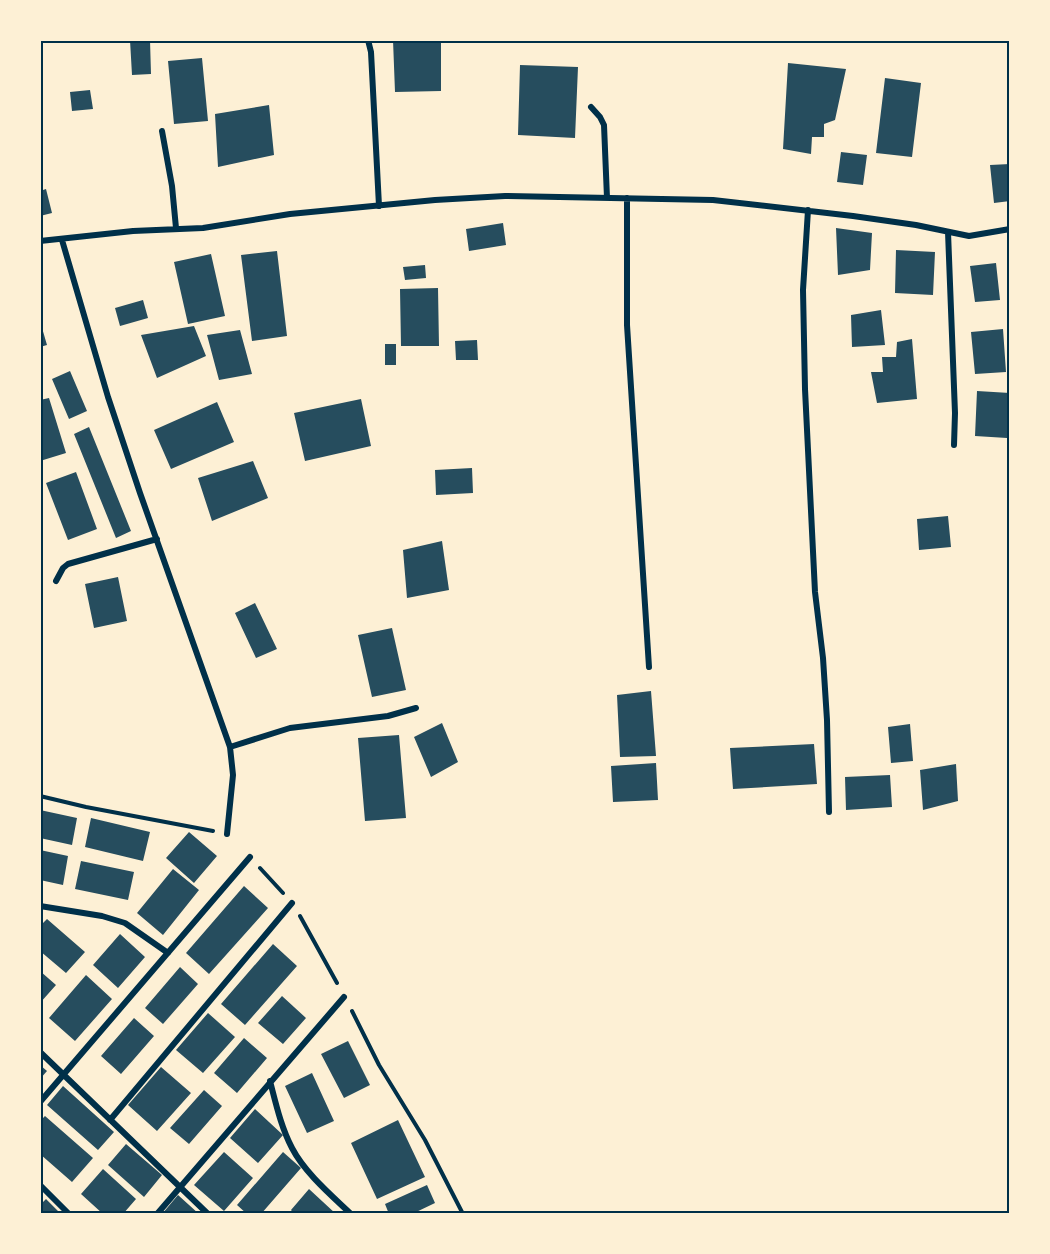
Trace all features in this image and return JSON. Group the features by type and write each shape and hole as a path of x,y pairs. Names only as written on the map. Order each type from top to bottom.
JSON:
{"street":[{"path":"368,40 380,206"},
{"path":"591,107 604,125 607,198"},
{"path":"162,131 172,186 176,228"},
{"path":"40,241 133,231 203,228 290,214 505,196 713,200 916,225 969,236 1010,229"},
{"path":"627,198 627,325 649,667"},
{"path":"808,210 802,290 805,389 815,592 823,658 827,720 829,812"},
{"path":"948,232 955,414 954,445"},
{"path":"62,240 108,396 230,747 233,775 227,834"},
{"path":"56,581 68,564 157,539"},
{"path":"230,747 290,729 388,716 416,708"},
{"path":"40,1102 250,857"},
{"path":"110,1120 292,903"},
{"path":"40,906 125,922 168,953"},
{"path":"157,1214 344,997"},
{"path":"40,1052 208,1214"},
{"path":"270,1082 293,1149 318,1180 351,1214"},
{"path":"42,1190 69,1214"}],"path":[{"path":"40,796 227,834"},
{"path":"250,857 292,903 379,1065 426,1140 463,1214"}],"building":[{"path":"130,40 150,40 151,74 132,75"},
{"path":"393,40 441,40 441,91 395,92"},
{"path":"202,58 208,121 174,124 168,61"},
{"path":"788,63 846,69 835,120 824,124 824,137 812,137 811,154 783,149"},
{"path":"520,65 578,67 575,138 518,135"},
{"path":"885,78 921,83 912,157 876,153"},
{"path":"90,90 93,109 72,111 70,92"},
{"path":"269,105 274,155 218,167 215,114"},
{"path":"841,152 867,155 863,185 837,182"},
{"path":"1010,164 1010,201 994,203 990,165"},
{"path":"46,189 52,213 40,216 40,191"},
{"path":"503,223 506,245 469,251 466,229"},
{"path":"836,228 872,233 870,270 838,275"},
{"path":"896,250 935,252 933,295 895,293"},
{"path":"277,251 287,336 252,341 241,255"},
{"path":"211,254 225,316 188,324 174,262"},
{"path":"996,263 1000,300 975,302 970,266"},
{"path":"425,265 426,278 405,280 403,267"},
{"path":"438,288 439,346 401,346 400,289"},
{"path":"143,300 148,318 120,326 115,308"},
{"path":"881,310 885,345 852,347 851,315"},
{"path":"40,321 47,345 40,347"},
{"path":"194,326 206,356 157,378 141,335"},
{"path":"1003,329 1006,372 975,374 971,332"},
{"path":"240,330 252,374 219,380 207,335"},
{"path":"912,339 917,399 877,403 871,372 883,372 882,357 896,357 897,342"},
{"path":"477,340 478,360 456,360 455,341"},
{"path":"385,344 396,344 396,365 385,365"},
{"path":"70,371 87,411 69,419 52,379"},
{"path":"977,391 1010,393 1007,438 975,436"},
{"path":"49,398 66,453 40,461 40,400"},
{"path":"361,399 371,446 305,461 294,413"},
{"path":"217,402 234,442 171,469 154,430"},
{"path":"89,427 131,531 116,538 74,434"},
{"path":"253,461 268,498 212,521 198,478"},
{"path":"472,468 473,493 436,495 435,470"},
{"path":"76,472 97,529 68,540 46,483"},
{"path":"948,516 951,547 919,550 917,519"},
{"path":"442,541 449,590 407,598 403,550"},
{"path":"118,577 127,621 94,628 85,584"},
{"path":"255,603 277,649 256,658 235,613"},
{"path":"392,628 406,690 372,697 358,635"},
{"path":"651,691 656,756 620,757 617,695"},
{"path":"442,723 458,762 431,777 414,737"},
{"path":"910,724 913,761 891,763 888,727"},
{"path":"399,735 406,818 365,821 358,738"},
{"path":"814,744 817,784 733,789 730,748"},
{"path":"656,763 658,800 613,802 611,766"},
{"path":"956,764 958,801 923,810 920,770"},
{"path":"890,775 892,807 846,810 845,777"},
{"path":"40,810 77,818 72,845 40,838"},
{"path":"91,818 150,832 143,861 85,847"},
{"path":"189,832 217,856 194,883 166,858"},
{"path":"40,850 68,856 63,885 40,880"},
{"path":"81,861 134,872 128,900 75,889"},
{"path":"173,869 199,890 163,935 137,913"},
{"path":"244,886 268,908 209,974 186,953"},
{"path":"47,919 85,952 66,973 40,951 40,926"},
{"path":"120,934 145,957 118,988 93,965"},
{"path":"273,944 297,966 245,1025 221,1004"},
{"path":"180,967 198,984 163,1024 145,1008"},
{"path":"40,971 56,985 40,1003"},
{"path":"86,975 112,999 75,1041 49,1018"},
{"path":"282,996 306,1018 283,1044 258,1023"},
{"path":"208,1013 235,1037 203,1073 176,1050"},
{"path":"134,1018 154,1036 121,1074 101,1056"},
{"path":"244,1038 267,1058 237,1093 214,1073"},
{"path":"348,1041 370,1085 344,1098 321,1054"},
{"path":"40,1065 47,1071 40,1079"},
{"path":"161,1067 191,1093 157,1131 128,1105"},
{"path":"312,1073 334,1121 307,1133 285,1086"},
{"path":"63,1086 114,1132 98,1150 47,1105"},
{"path":"204,1090 222,1106 189,1144 170,1128"},
{"path":"255,1109 283,1135 258,1163 230,1138"},
{"path":"45,1116 93,1158 72,1182 40,1154 40,1121"},
{"path":"398,1120 425,1177 377,1199 351,1143"},
{"path":"126,1144 162,1175 144,1197 108,1165"},
{"path":"224,1152 253,1178 224,1211 194,1185"},
{"path":"283,1152 301,1168 261,1214 247,1214 237,1205"},
{"path":"103,1169 136,1199 123,1214 103,1214 81,1194"},
{"path":"427,1185 435,1203 412,1214 389,1214 385,1204"},
{"path":"309,1189 336,1214 294,1214 291,1210"},
{"path":"178,1195 199,1214 162,1214"},
{"path":"46,1199 61,1214 40,1214 40,1205"}]}
